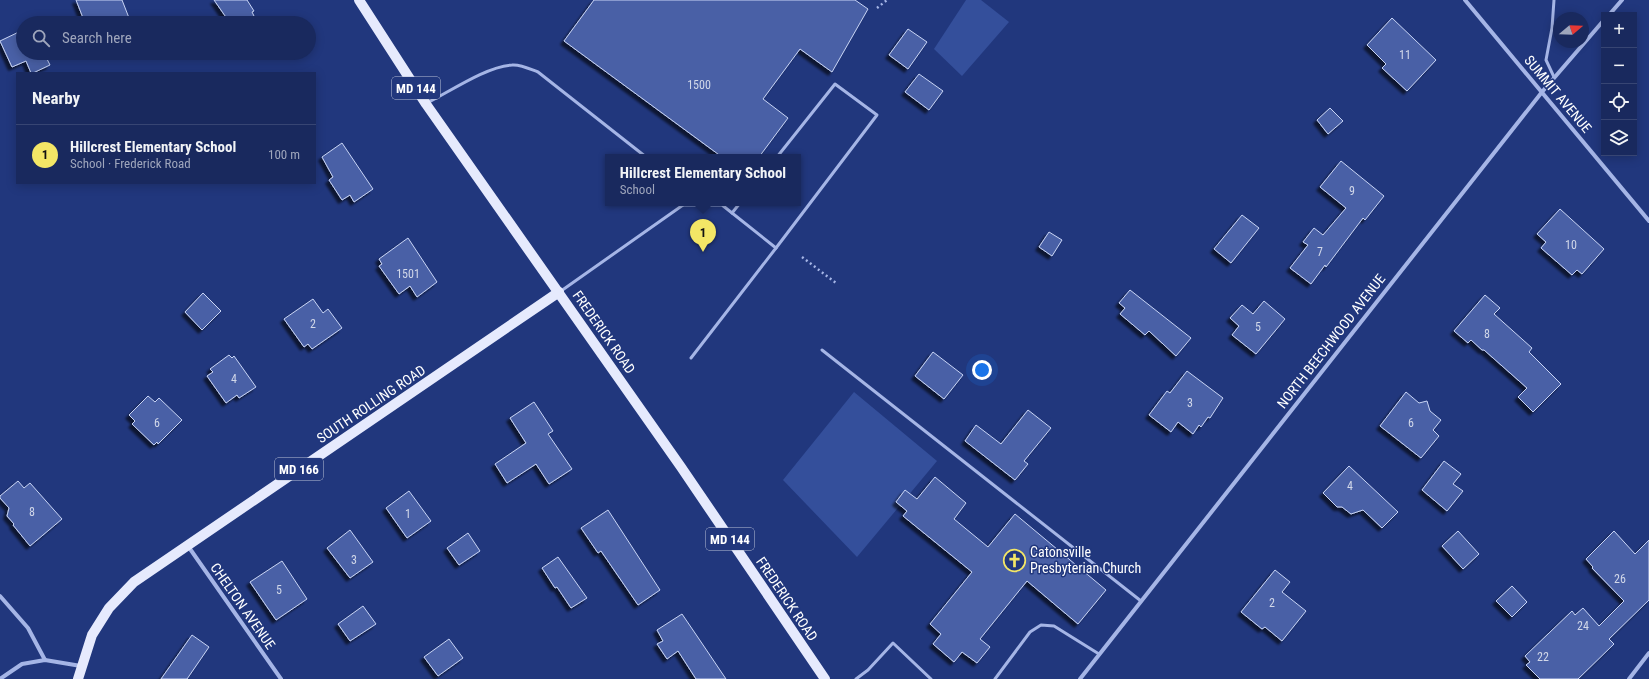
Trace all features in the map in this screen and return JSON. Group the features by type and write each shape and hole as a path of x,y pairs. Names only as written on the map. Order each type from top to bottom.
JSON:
{"main road":[{"name":"FREDERICK ROAD","path":"359,0 426,104 559,292 825,679"},
{"name":"SOUTH ROLLING ROAD","path":"78,679 92,636 108,608 134,582 559,292"}],"street":[{"name":"SUMMIT AVENUE","path":"1465,0 1649,221"},
{"path":"1612,12 1622,0"},
{"name":"NORTH BEECHWOOD AVENUE","path":"1080,679 1542,92 1601,23"},
{"name":"CHELTON AVENUE","path":"188,546 281,679"},
{"path":"0,596 28,628 45,660"},
{"path":"1629,679 1649,653"},
{"path":"0,679 22,664 45,660 81,666"}],"lane":[{"path":"1554,0 1552,28 1546,60 1554,77"},
{"path":"426,104 497,68 512,64 525,67 543,76 642,154"},
{"path":"692,358 877,115 835,84 779,154"},
{"path":"559,292 679,206"},
{"path":"723,206 776,248"},
{"path":"732,213 738,206"},
{"path":"822,350 1141,601"},
{"path":"995,679 1030,632 1041,625 1054,626 1099,654"},
{"path":"856,679 868,670 893,643 931,679"}],"path":[{"path":"877,8 887,0"},
{"path":"802,257 836,284"}],"shaded area":[{"path":"966,0 981,0 1009,22 962,76 934,49"},
{"path":"854,392 937,461 857,557 783,480"}],"building":[{"path":"76,0 122,0 128,16 82,16"},
{"path":"214,0 247,0 254,11 252,12 254,16 225,16"},
{"path":"594,0 855,0 868,9 832,72 800,49 763,99 788,118 761,154 718,154 564,41"},
{"path":"1392,18 1436,60 1407,91 1382,68 1386,64 1367,45"},
{"path":"908,29 927,42 908,69 889,55"},
{"path":"16,33 16,60 48,60 50,65 35,72 31,72 26,61 12,67 0,41"},
{"path":"919,74 943,91 929,110 905,92"},
{"path":"1330,108 1343,121 1328,134 1317,120"},
{"path":"342,143 373,189 354,202 350,195 342,200 329,180 333,177 322,157"},
{"path":"1341,161 1384,196 1365,220 1363,218 1326,267 1325,265 1311,284 1290,268 1308,245 1303,242 1314,228 1323,235 1346,208 1320,187"},
{"path":"1560,209 1604,249 1582,274 1577,270 1572,275 1541,248 1546,242 1537,234"},
{"path":"1242,215 1259,228 1231,263 1214,249"},
{"path":"1049,232 1062,240 1052,256 1039,247"},
{"path":"408,238 437,282 417,297 410,286 399,294 379,266 382,264 379,259"},
{"path":"1130,290 1191,338 1176,356 1149,331 1145,335 1120,314 1125,308 1119,303"},
{"path":"203,293 221,311 202,330 185,312"},
{"path":"1485,295 1500,308 1494,314 1532,348 1529,352 1561,384 1533,412 1518,397 1527,388 1484,350 1482,350 1471,340 1468,343 1454,331"},
{"path":"313,299 323,313 328,309 342,328 312,349 308,344 304,347 284,319"},
{"path":"1264,301 1285,319 1256,354 1232,335 1239,326 1230,318 1242,305 1253,314"},
{"path":"933,352 963,375 944,399 915,376"},
{"path":"229,355 232,358 234,356 256,387 239,398 237,395 226,403 207,376 213,372 210,369"},
{"path":"1187,371 1223,398 1210,418 1208,417 1201,427 1199,425 1193,434 1178,422 1171,432 1149,415 1167,391 1170,393"},
{"path":"1406,392 1419,403 1427,401 1430,411 1441,420 1433,430 1439,436 1421,458 1380,426"},
{"path":"148,396 155,402 159,398 182,420 158,444 157,442 154,445 132,424 135,421 129,415"},
{"path":"534,402 553,431 548,434 572,469 549,484 536,464 507,483 495,464 526,443 510,418"},
{"path":"1028,410 1051,428 1024,461 1028,464 1015,480 965,441 976,425 1001,444"},
{"path":"1444,461 1461,474 1453,484 1463,491 1447,511 1422,490"},
{"path":"1349,466 1398,512 1382,528 1363,510 1351,514 1342,507 1337,507 1323,493"},
{"name":"Catonsville Presbyterian Church","path":"935,477 966,503 954,519 988,547 1015,514 1106,590 1078,624 1027,581 980,639 990,647 977,663 962,652 954,662 933,644 941,634 930,624 972,572 903,516 907,511 896,502 905,490 917,499"},
{"path":"18,481 24,488 30,483 62,519 30,546 7,516 9,508 0,498 0,496"},
{"path":"409,491 431,521 407,538 386,508"},
{"path":"608,510 660,590 638,605 601,551 598,553 581,528"},
{"path":"350,530 373,562 350,578 327,548"},
{"path":"1458,531 1479,554 1463,569 1442,546"},
{"path":"1614,531 1635,554 1649,540 1649,600 1609,639 1614,644 1578,679 1540,679 1526,665 1530,662 1525,656 1572,611 1575,615 1583,608 1599,626 1624,601 1592,568 1593,567 1586,559"},
{"path":"468,533 480,551 459,565 447,548"},
{"path":"558,557 587,598 571,608 557,587 555,588 542,568"},
{"path":"282,561 307,599 276,620 250,582"},
{"path":"1275,570 1290,582 1282,592 1306,611 1282,641 1265,627 1262,629 1241,612"},
{"path":"1512,586 1527,602 1512,617 1496,601"},
{"path":"363,606 376,624 350,641 338,624"},
{"path":"682,614 726,679 696,679 678,651 667,659 657,644 663,641 657,630"},
{"path":"192,635 209,647 187,679 161,679"},
{"path":"449,639 463,658 438,676 424,657"}],"place":[{"name":"Hillcrest Elementary School","path":"703,252"},
{"name":"Catonsville Presbyterian Church","path":"1014,560"}]}
